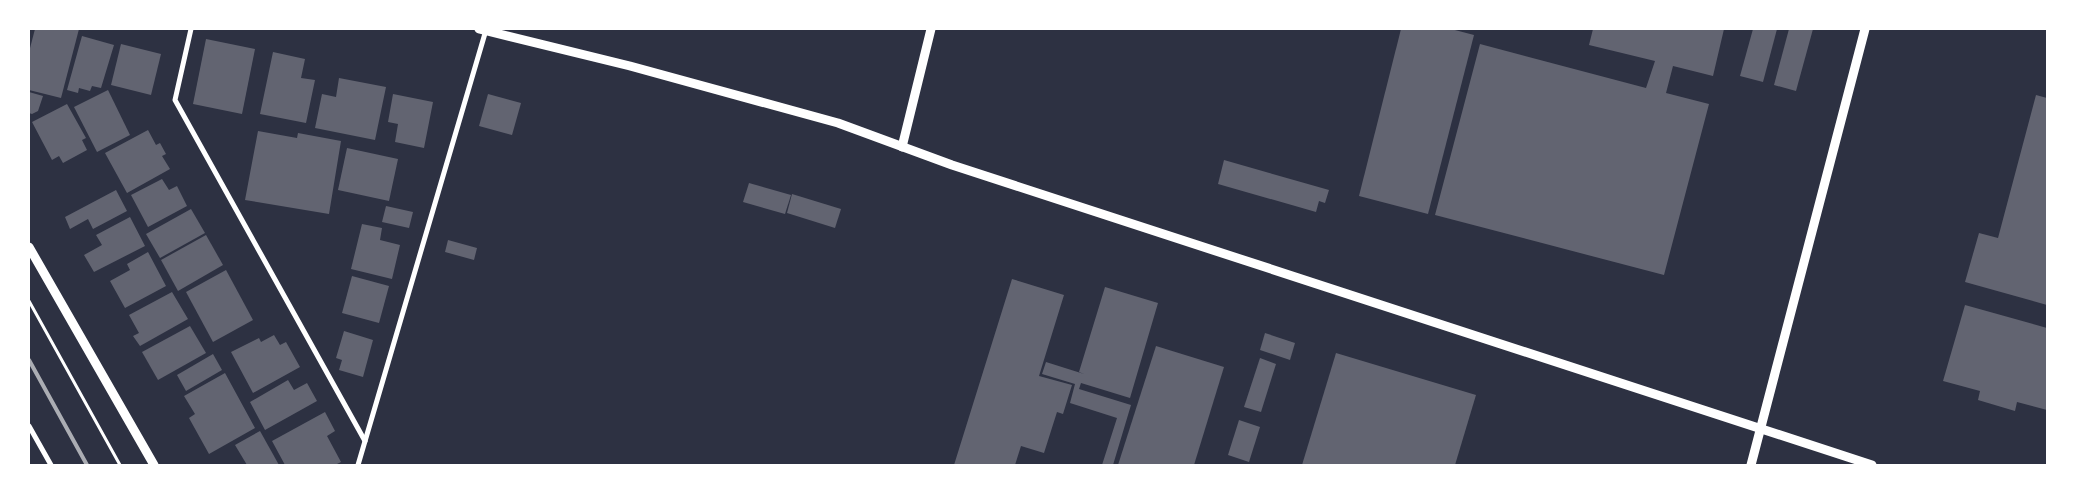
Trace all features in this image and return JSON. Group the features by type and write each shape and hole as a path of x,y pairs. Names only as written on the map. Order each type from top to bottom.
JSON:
{"street":[{"path":"191,29 175,100 366,441"},
{"path":"358,465 482,29 630,66 838,123 952,165 1872,465"},
{"path":"902,147 930,29"},
{"path":"1751,465 1762,430 1865,29"},
{"path":"29,248 154,465"},
{"path":"29,426 51,465"}],"path":[{"path":"29,302 120,465"}],"building":[{"path":"35,29 79,29 61,98 29,90 29,52"},
{"path":"1401,29 1451,29 1474,35 1428,214 1359,196"},
{"path":"1593,29 1724,29 1713,76 1673,66 1666,93 1709,104 1664,275 1435,215 1480,44 1646,88 1655,61 1589,45"},
{"path":"1753,29 1777,29 1763,82 1740,76"},
{"path":"1789,29 1813,29 1796,91 1774,85"},
{"path":"82,36 114,45 101,88 92,86 90,91 79,88 78,93 67,90"},
{"path":"206,39 255,49 242,114 193,104"},
{"path":"121,44 161,54 151,95 111,85"},
{"path":"273,52 305,59 301,78 315,80 306,123 260,114"},
{"path":"339,78 386,87 375,140 315,128 322,94 336,97"},
{"path":"108,90 130,135 97,152 74,107"},
{"path":"29,92 43,96 38,111 32,114 29,113"},
{"path":"393,94 433,102 424,148 395,142 398,124 388,122"},
{"path":"488,94 521,103 512,135 479,126"},
{"path":"2036,95 2047,98 2047,305 1965,282 1979,233 1998,238"},
{"path":"67,104 86,138 82,140 87,150 63,163 59,156 52,160 32,122"},
{"path":"148,130 156,145 160,143 166,154 162,156 170,169 127,193 105,153"},
{"path":"258,131 297,138 298,133 341,141 329,214 245,200"},
{"path":"347,148 398,159 389,201 338,190"},
{"path":"1224,160 1329,190 1325,203 1319,201 1316,212 1218,184"},
{"path":"162,179 169,190 177,186 187,206 148,227 131,195"},
{"path":"749,183 791,195 785,214 743,202"},
{"path":"116,190 127,211 93,229 88,219 70,229 65,217"},
{"path":"792,194 841,209 835,228 787,213"},
{"path":"386,206 413,212 409,228 382,222"},
{"path":"191,209 205,233 160,258 146,234"},
{"path":"130,217 145,246 94,272 84,255 102,245 96,235"},
{"path":"362,224 382,228 380,240 400,245 392,279 351,269"},
{"path":"206,235 223,265 178,291 161,260"},
{"path":"448,240 477,248 474,260 445,252"},
{"path":"148,252 166,286 125,308 110,281 130,270 127,264"},
{"path":"226,270 253,320 213,342 186,292"},
{"path":"352,276 389,286 379,323 342,313"},
{"path":"1012,279 1064,295 1039,376 1072,385 1063,414 1057,412 1044,453 1021,446 1015,465 954,465"},
{"path":"1105,287 1158,303 1130,398 1081,383 1079,389 1131,405 1113,465 1102,465 1117,418 1070,403 1075,384 1042,374 1046,362 1084,374 1079,372"},
{"path":"172,292 188,319 140,346 133,336 139,333 129,315"},
{"path":"1965,305 2047,328 2047,410 2017,402 2015,411 1978,400 1980,391 1943,381"},
{"path":"190,326 206,353 158,380 142,352"},
{"path":"344,331 373,340 363,377 339,370 342,360 336,358"},
{"path":"1265,333 1295,343 1290,360 1260,350"},
{"path":"274,335 280,345 286,342 300,367 253,393 231,352 259,338 261,342"},
{"path":"1156,346 1224,367 1194,465 1118,465"},
{"path":"1336,353 1476,395 1455,465 1302,465"},
{"path":"213,354 222,370 186,391 177,375"},
{"path":"1260,358 1276,364 1261,412 1244,407"},
{"path":"225,373 255,428 209,454 189,418 195,414 184,396"},
{"path":"288,380 294,390 307,383 317,401 265,430 250,402"},
{"path":"325,412 335,431 327,436 341,462 335,465 285,465 272,441"},
{"path":"1239,420 1260,427 1249,462 1228,455"},
{"path":"260,431 279,465 247,465 235,445"}],"railway":[{"path":"29,360 87,465"}]}
